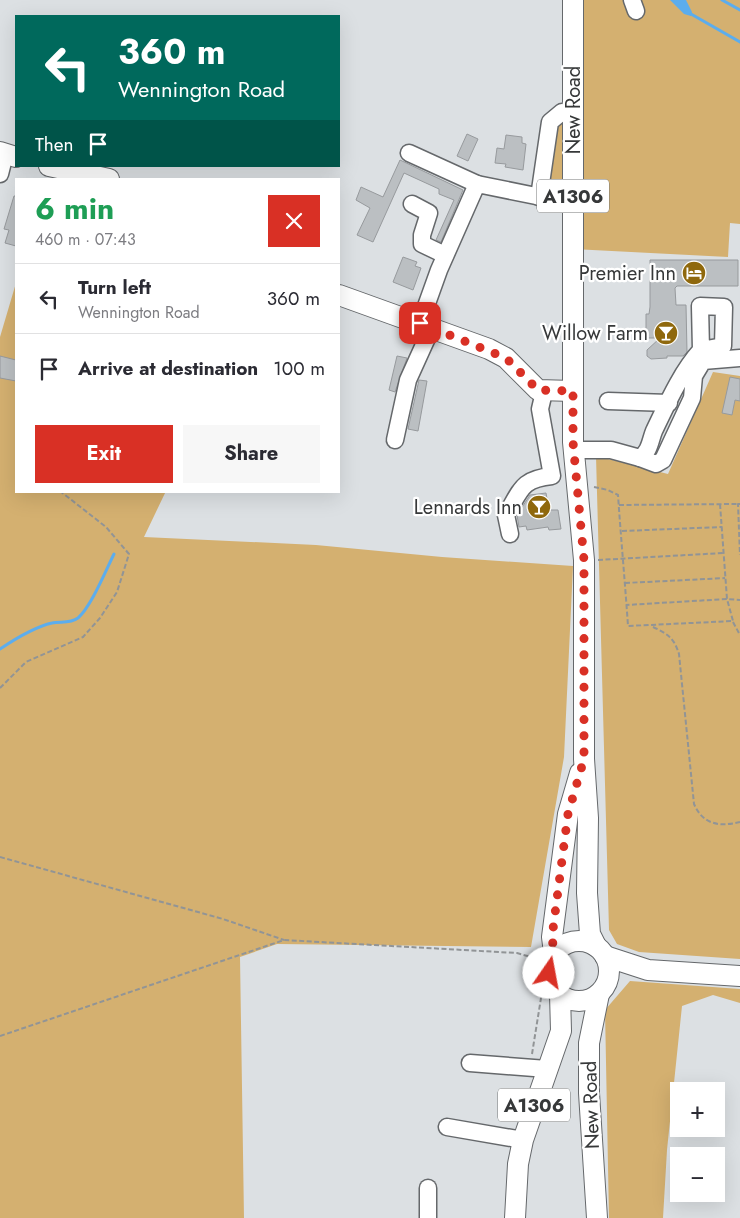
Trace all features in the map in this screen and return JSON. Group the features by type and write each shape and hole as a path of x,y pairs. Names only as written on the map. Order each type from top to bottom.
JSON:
{"main road":[{"name":"New Road","path":"572,0 573,450 584,560 584,759 588,818 587,901 590,934 600,951"},
{"path":"54,167 105,178"},
{"path":"340,295 426,325 506,358 532,385 544,392 573,391"},
{"name":"New Road","path":"544,955 552,937 568,814 584,759"},
{"path":"648,970 602,989 590,999 569,1000 560,994 550,981 544,955 569,942 588,942 600,951 648,970 740,976"},
{"path":"600,951 609,975 602,989"},
{"name":"New Road","path":"597,1218 589,1094 589,1043 602,989"},
{"name":"New Road","path":"515,1218 517,1173 522,1140 561,1031 560,994"}],"lane":[{"path":"539,197 550,122 562,112 573,114"},
{"path":"409,153 477,184 539,197 573,199"},
{"path":"0,174 7,154"},
{"path":"395,440 408,380 426,325 445,255 477,184"},
{"path":"412,204 429,213 422,235 422,244 445,255"},
{"path":"640,458 647,452 655,430 690,363 701,350"},
{"path":"573,450 611,450 656,464 663,460 692,398 694,376 704,361 740,358"},
{"path":"510,534 506,515 525,483 535,477 552,476 540,409 544,392"},
{"path":"608,401 669,403"},
{"path":"470,1063 547,1069"},
{"path":"447,1127 522,1140"},
{"path":"428,1188 428,1218"}],"path":[{"path":"576,485 608,490 618,495 628,626 733,621"},
{"path":"0,688 26,662 83,637 100,618 117,592 120,583 129,554 106,527 63,493"},
{"path":"720,504 727,599 733,621 740,635"},
{"path":"619,506 739,504 740,555"},
{"path":"621,532 722,527"},
{"path":"584,560 723,553"},
{"path":"625,583 725,578"},
{"path":"626,605 727,599 740,600"},
{"path":"651,626 669,634 677,649 694,804 705,820 714,824 740,822"},
{"path":"0,857 223,919 284,940 544,955"},
{"path":"0,1036 284,940"},
{"path":"534,1043 541,998 534,967 544,955"}],"shaded area":[{"path":"573,0 740,0 740,224 730,223 728,257 573,249"},
{"path":"565,118 563,190 552,194 547,193 551,128"},
{"path":"15,286 15,493 165,493 144,537 316,545 442,557 573,566 564,757 531,947 277,944 240,957 244,1218 0,1218 0,337"},
{"path":"713,372 740,376 740,959 639,952 617,944 609,930 596,456 668,474"},
{"path":"630,981 740,989 740,1003 713,995 682,1006 674,1082 670,1082 670,1121 663,1218 609,1218 605,1010"}],"water":[{"path":"670,0 686,0 692,12 691,16 684,14"}],"building":[{"path":"467,134 478,139 468,161 457,156"},
{"path":"506,135 522,137 522,143 526,144 523,170 505,167 506,164 495,163 497,148 504,149"},
{"path":"400,160 463,190 441,242 436,240 454,200 439,194 439,189 404,173 373,242 357,235 370,208 356,200 361,187 383,197"},
{"path":"15,196 15,246 5,243 9,230 4,229"},
{"path":"403,257 417,262 415,266 421,268 413,290 393,282"},
{"path":"650,260 738,260 738,286 677,286 675,288 676,305 686,305 687,352 683,356 651,359 647,356 647,350 660,338 646,338 646,314 649,314 650,307"},
{"path":"0,356 15,360 15,381 0,378"},
{"path":"397,356 407,358 395,392 389,390"},
{"path":"730,377 740,379 740,401 735,400 732,415 722,413"},
{"path":"419,380 427,381 418,431 408,429"},
{"path":"546,493 549,510 558,510 561,529 549,530 548,527 527,530 526,526 519,527 517,515 530,495"}],"waterway":[{"path":"722,0 740,10"},
{"path":"691,14 740,42"},
{"path":"0,649 38,627 52,623 72,621 78,618 93,597 114,554"}],"place":[{"name":"Premier Inn","path":"694,273"},
{"name":"Willow Farm","path":"666,333"},
{"name":"Lennards Inn","path":"539,507"}],"route":[{"path":"420,323 489,349 506,358 538,390 544,392 573,391 573,442 584,560 584,759 568,814 552,937 554,953 549,965 549,973"}]}
